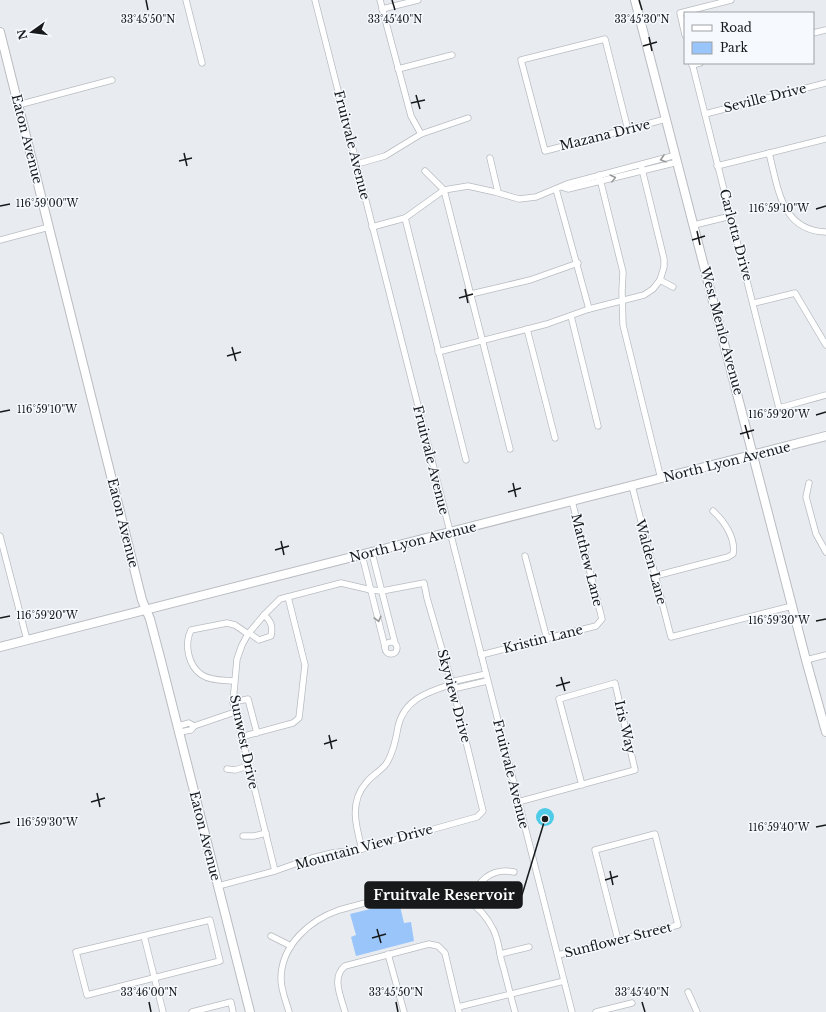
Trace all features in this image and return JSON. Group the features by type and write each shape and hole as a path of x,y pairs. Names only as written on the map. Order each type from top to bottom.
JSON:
{"street":[{"path":"186,0 202,63"},
{"name":"Fruitvale Avenue","path":"315,0 572,1012"},
{"path":"380,0 411,116 421,134"},
{"path":"382,9 418,0"},
{"name":"West Menlo Avenue","path":"636,0 806,660 826,732"},
{"path":"684,31 680,13 731,0"},
{"path":"814,33 826,30"},
{"name":"Eaton Avenue","path":"0,32 142,600 147,610 179,729 250,1012"},
{"name":"Mazana Drive","path":"628,130 605,39 521,60 544,151 628,130 666,119"},
{"path":"398,69 452,55"},
{"name":"Carlotta Drive","path":"692,64 717,166 754,303 779,408 826,396"},
{"path":"18,105 112,80"},
{"name":"Seville Drive","path":"705,114 826,83"},
{"path":"357,164 386,156 421,134 468,118"},
{"path":"717,166 826,138"},
{"path":"768,153 787,214 802,226 817,232 826,232"},
{"path":"490,158 498,192"},
{"path":"372,227 405,218 444,190 468,186 498,192 519,199 536,197 559,188 568,189 600,178 677,159"},
{"path":"438,352 527,330 589,309 622,301 649,292 660,280 664,267 664,259 642,168"},
{"path":"425,171 444,190 510,449"},
{"path":"600,178 624,272 622,301 623,325 661,479"},
{"path":"559,188 589,309"},
{"path":"694,225 731,216"},
{"path":"405,218 466,460"},
{"path":"0,240 49,227"},
{"path":"471,294 530,280 578,264"},
{"path":"660,280 673,286"},
{"path":"754,303 795,293 826,344"},
{"path":"571,316 598,426"},
{"path":"527,330 555,438"},
{"name":"North Lyon Avenue","path":"0,647 826,436"},
{"path":"809,483 806,497 816,534 826,552"},
{"name":"Walden Lane","path":"632,486 671,637 792,606"},
{"name":"Matthew Lane","path":"572,502 602,619"},
{"path":"655,576 728,557 733,554 734,548 724,522 713,511"},
{"path":"0,536 27,640"},
{"path":"362,555 385,647 387,652 393,654 398,648 395,643 372,553"},
{"path":"524,556 547,639"},
{"path":"367,576 378,574"},
{"name":"Sunwest Drive","path":"275,871 233,702 237,659 248,634 264,615 280,600 288,597 341,583 370,590 382,591 424,583"},
{"name":"Skyview Drive","path":"424,583 452,684 483,809"},
{"path":"241,737 293,723 299,718 305,665 288,597"},
{"path":"234,681 211,679 202,675 189,656 186,647 187,638 191,630 219,624 234,625 259,640 271,636 273,628 270,620 264,615"},
{"name":"Kristin Lane","path":"481,655 596,626 602,619"},
{"path":"385,647 390,641 395,643"},
{"path":"806,660 826,655"},
{"path":"362,849 356,826 356,798 366,783 386,764 397,739 403,712 411,702 423,694 452,684 455,681 486,674"},
{"path":"452,684 457,688 488,681"},
{"name":"Iris Way","path":"615,684 635,770 582,785 559,699 615,684"},
{"path":"233,702 248,699 257,733"},
{"path":"179,729 191,730 194,726 235,712"},
{"path":"227,769 235,770 248,766"},
{"path":"518,802 582,785"},
{"name":"Mountain View Drive","path":"218,886 275,871 312,858 332,853 362,849 477,816 483,809"},
{"path":"243,836 254,836 266,833"},
{"name":"Sunflower Street","path":"558,955 618,940 678,925 655,834 595,850 618,940"},
{"path":"467,901 478,884 487,875 496,871 514,872"},
{"path":"289,1012 281,979 291,946 306,928 326,914 422,891 446,892 467,901 478,909 490,924 494,930 515,1012"},
{"path":"210,920 220,961 87,995 76,952 144,936 210,920"},
{"path":"144,936 163,1012"},
{"path":"271,936 291,946"},
{"path":"345,1012 338,985 338,977 341,970 345,966 429,944 438,946 445,953 458,1010 510,994 564,981"},
{"path":"500,954 529,947"},
{"path":"388,954 404,1012"},
{"path":"688,992 697,1012"},
{"path":"192,1012 230,1002 233,1012"},
{"path":"596,1012 632,1003"}],"green space":[{"path":"399,902 404,923 411,922 414,941 356,956 351,937 356,935 350,914"}],"shaded area":[{"path":"541,808 549,808 554,813 552,824 549,826 541,826 536,821 536,813"}],"place":[{"name":"Fruitvale Reservoir","path":"545,819"}]}
